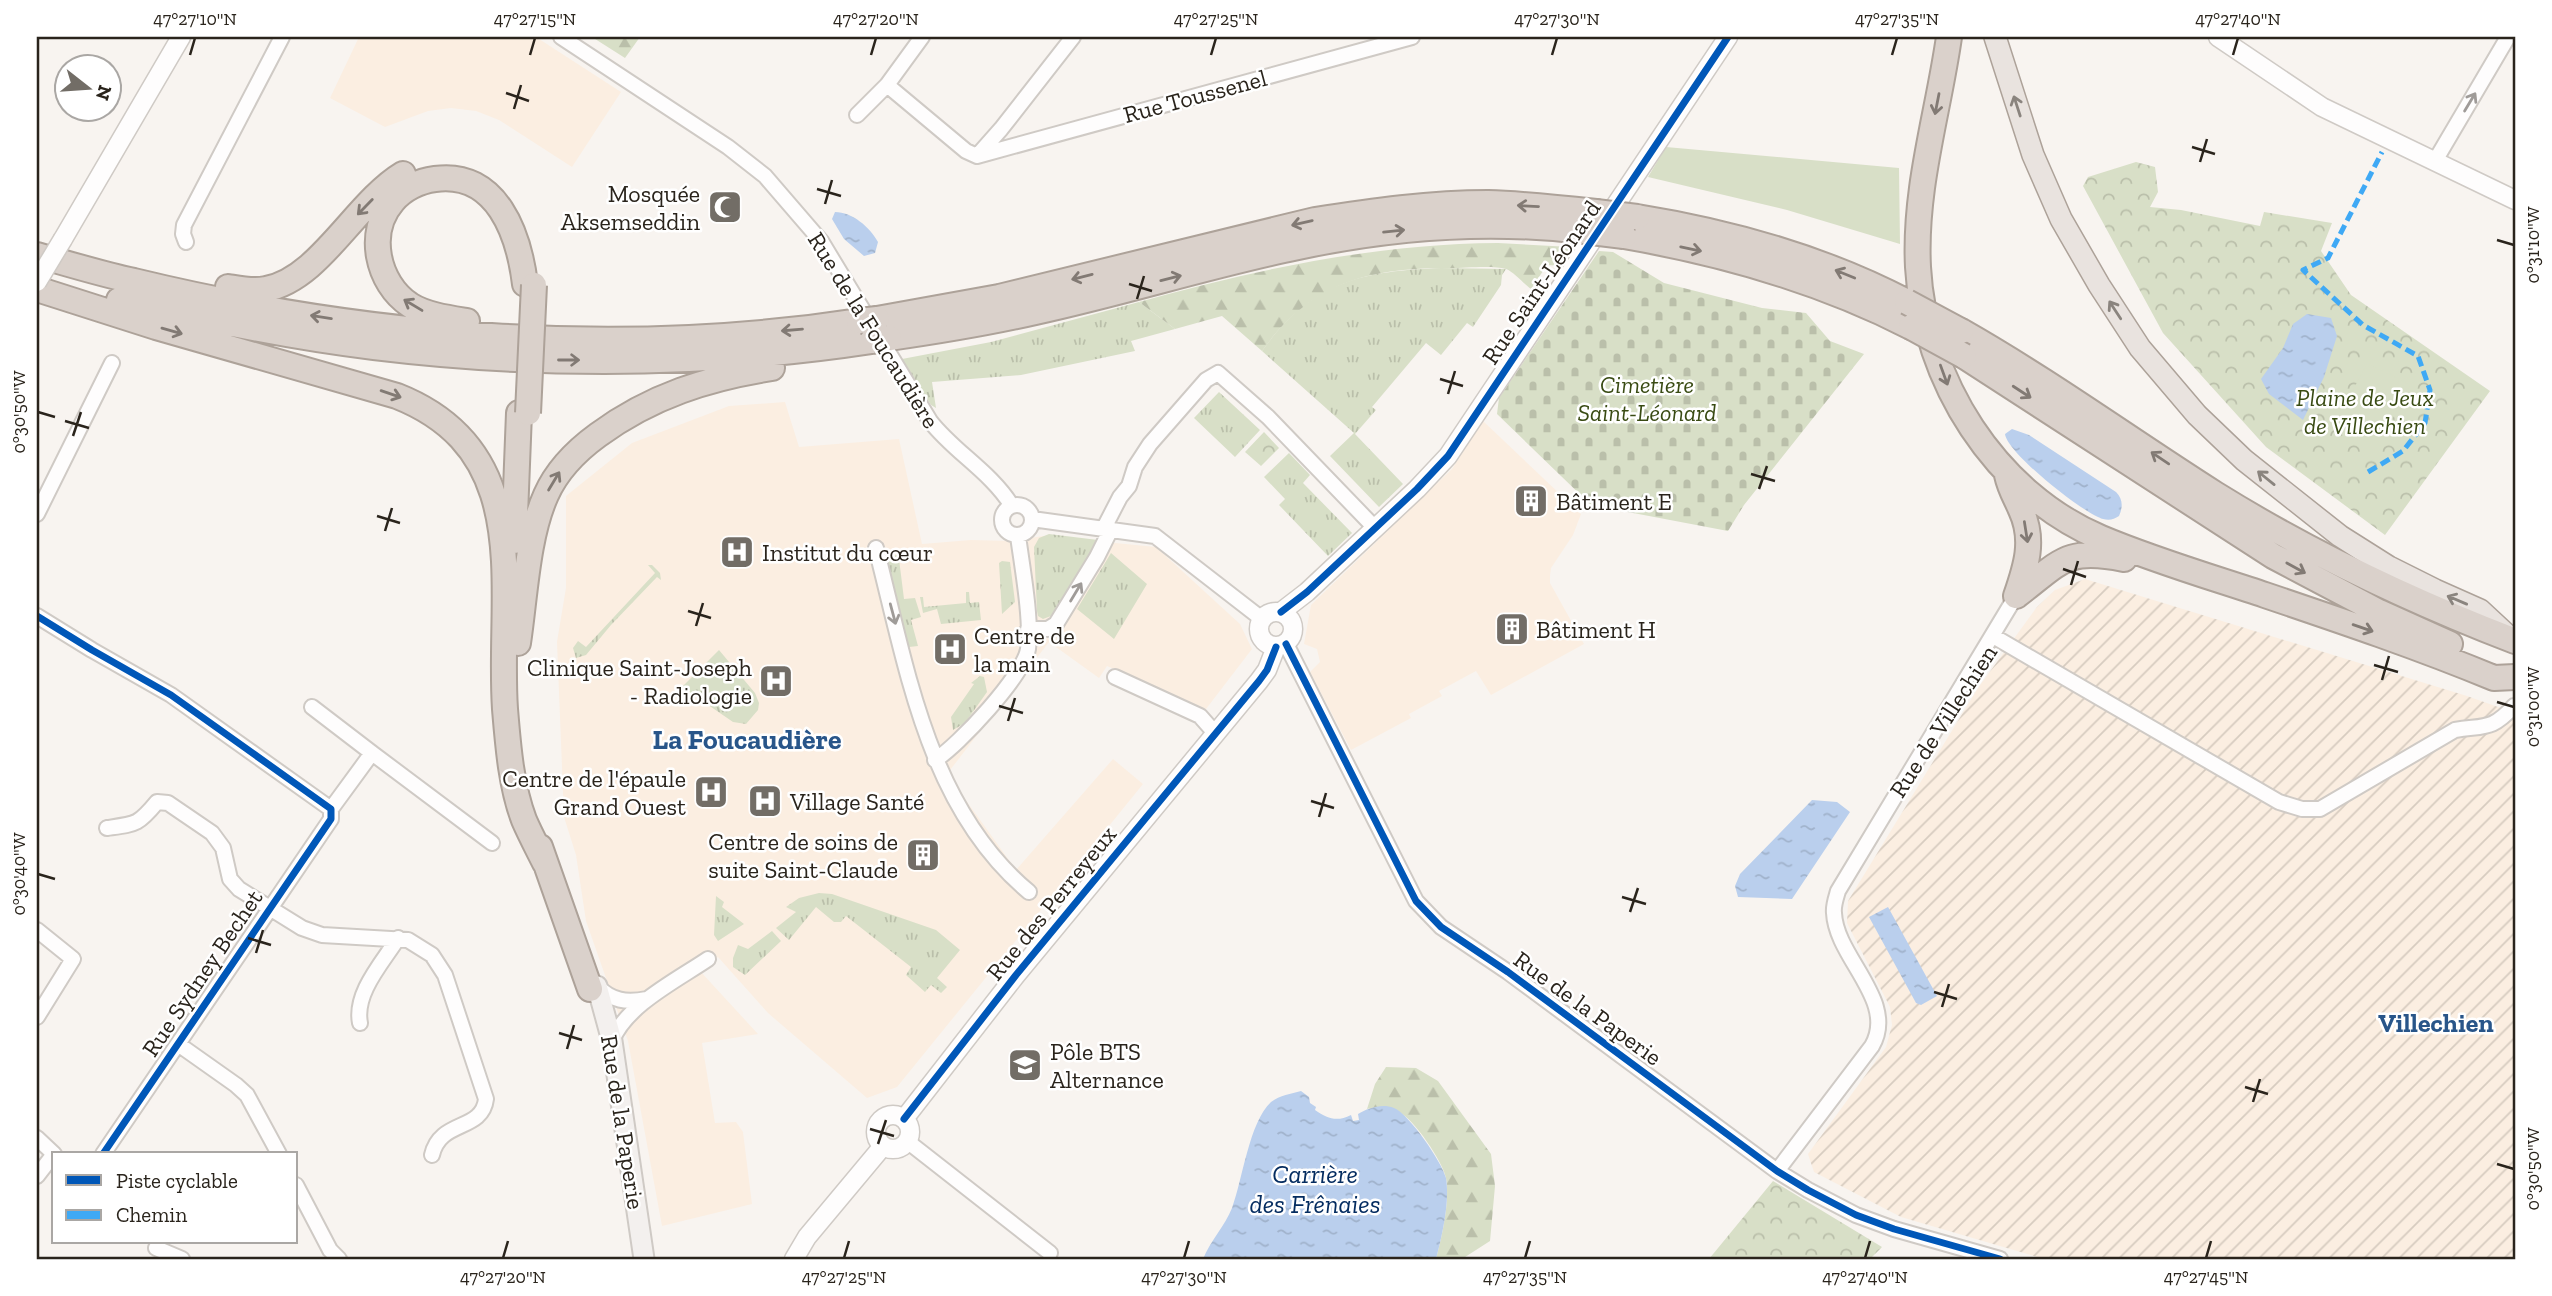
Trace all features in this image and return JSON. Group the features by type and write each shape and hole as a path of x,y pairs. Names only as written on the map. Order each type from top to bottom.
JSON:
{"highway":[{"path":"1949,37 1921,187 1918,269 1928,323 1946,384 1979,439 2007,471 2047,507 2099,538 2371,631 2494,678 2515,675"},
{"path":"37,245 173,278 236,289 263,290 280,286 304,270 391,182 417,168 445,163 468,167 482,172 499,184 513,199 522,213 531,241 510,646 511,694 525,797 545,863"},
{"path":"530,284 508,221 499,206 478,187 453,179 430,180 402,192 385,212 378,233 381,267 401,298 425,312 457,320 504,325 879,337 983,334 1112,293 1300,246 1377,233 1589,221"},
{"path":"518,643 542,505 557,475 585,444 637,408 704,382 879,337 999,297 1315,220 1423,206 1487,203 1631,227 1702,229 1782,251 1839,271 1907,302 1961,331 2101,416 2217,495 2306,545 2399,594 2514,640"},
{"path":"1631,227 1790,277 1911,327 1964,356 2273,556 2379,612 2515,675"},
{"path":"37,255 133,281 259,307 430,331 507,337 637,339 747,334"},
{"path":"37,280 236,326 374,347 542,360 650,360 767,355 879,337"},
{"path":"37,289 156,327 397,396 432,414 462,441 486,475 499,510 505,564 503,673 509,748 524,819 545,863 594,988"},
{"path":"523,413 518,643 522,764 594,988"},
{"path":"2007,471 2011,492 2023,513 2029,555 2017,596"},
{"path":"2017,596 2052,567 2071,556 2096,553 2144,564 2165,561"}],"main road":[{"path":"1995,37 2033,155 2061,219 2140,348 2197,415 2244,460 2340,536 2389,567 2480,610 2514,640"},
{"path":"594,988 613,1100 634,1259"},
{"name":"Rue de la Paperie","path":"594,988 612,1041 644,1259"}],"street":[{"path":"37,280 181,37"},
{"path":"186,242 184,225 282,37"},
{"name":"Rue de la Foucaudière","path":"561,37 728,146 765,176 821,242 929,421 996,484 1012,506 1027,509 1032,519 1160,539 1262,619"},
{"path":"857,115 887,85 922,37"},
{"path":"887,85 966,151 977,156 1073,37"},
{"name":"Rue Toussenel","path":"977,156 1412,37"},
{"name":"Rue Saint-Léonard","path":"1286,616 1307,592 1417,489 1448,456 1728,37"},
{"path":"2218,37 2322,107 2515,200"},
{"path":"2435,161 2508,37"},
{"path":"37,514 112,363"},
{"path":"1028,629 1048,629 1056,624 1097,557 1107,529 1150,444 1206,380 1218,373 1268,417 1375,527"},
{"path":"1012,506 1004,513 1002,524 1008,533 1018,536 1028,531 1032,519"},
{"path":"935,760 962,739 1027,654 1028,629 1018,536"},
{"path":"876,548 935,760 945,782 990,855 1029,892"},
{"path":"1993,636 2017,596"},
{"path":"1271,613 1286,616 1293,635 1276,644 1259,631 1262,619 1271,613"},
{"path":"37,616 171,695 331,811"},
{"name":"Rue de Villechien","path":"1777,1171 1872,1046 1878,1032 1877,1009 1838,931 1833,912 1838,891 1955,694 1993,636 2235,779 2279,802 2302,809 2320,809 2455,730 2481,729 2501,720 2514,706"},
{"name":"Rue des Perreyeux","path":"904,1119 1017,972 1267,670 1276,644"},
{"name":"Rue de la Paperie","path":"1276,644 1416,901 1441,927 1508,972 1777,1171 1808,1190 1865,1219 2000,1259"},
{"path":"1115,677 1200,716 1215,733"},
{"path":"312,708 492,843"},
{"name":"Rue Sydney Bechet","path":"104,1152 331,819 331,811 372,753"},
{"path":"107,828 130,825 146,817 157,802 168,803 212,833 223,848 230,879 239,889 311,933 398,938 426,949 441,967 485,1094 485,1105 480,1115 471,1122 444,1133 436,1143 432,1155"},
{"path":"37,930 73,959 37,1017"},
{"path":"360,1023 359,1008 363,995 398,938"},
{"path":"612,1041 617,1028 628,1014 708,959"},
{"path":"594,988 608,997 630,1003 651,998"},
{"path":"178,1044 236,1085 247,1096 278,1152"},
{"path":"891,1115 904,1119 909,1127 907,1141 897,1148 883,1146 876,1132 880,1120 891,1115"},
{"path":"37,1138 52,1152"},
{"path":"907,1141 1050,1253"},
{"path":"794,1259 807,1237 883,1146"},
{"path":"37,1176 52,1157"},
{"path":"298,1189 330,1250 339,1259"},
{"path":"154,1250 182,1259"}],"shaded area":[{"path":"359,37 536,37 621,92 572,167 499,120 476,111 451,108 428,111 385,127 330,98"},
{"name":"Village Santé","path":"785,402 799,447 899,439 922,544 971,540 1011,541 1043,536 1156,547 1240,624 1252,649 1206,709 1107,666 1099,678 1049,642 947,774 1016,870 1113,759 1143,784 897,1087 867,1098 768,1013 718,957 700,971 758,1034 702,1043 715,1123 736,1122 743,1132 752,1204 662,1226 628,1041 586,921 576,855 564,817 557,642 566,588 566,496 632,443 729,406"},
{"path":"1483,421 1581,514 1573,535 1551,568 1550,583 1584,644 1491,695 1476,671 1439,691 1442,696 1409,714 1411,718 1351,750 1310,672 1320,662 1317,649 1304,644 1311,605 1452,469"},
{"path":"2085,579 2515,713 2515,1259 2044,1259 1901,1217 1814,1172 1808,1154 1886,1047 1892,1025 1890,1007 1847,923 1848,901 1978,688 2037,607 2055,590"}],"green space":[{"path":"592,37 640,37 625,58"},
{"path":"1666,147 1899,168 1900,244 1787,210 1648,177"},
{"name":"Plaine de Jeux de Villechien","path":"2136,162 2155,167 2158,192 2150,207 2181,210 2260,226 2264,212 2332,223 2321,251 2351,295 2490,391 2385,535 2266,447 2163,333 2083,186 2088,177"},
{"path":"1498,243 1571,247 1574,250 1563,266 1547,265 1531,289 1509,271 1487,267 1394,271 1345,283 1301,308 1262,351 1222,316 1175,329 1139,302 1317,260 1407,248"},
{"name":"Cimetière Saint-Léonard","path":"1599,251 1613,252 1664,283 1762,308 1806,313 1830,341 1864,354 1744,505 1728,531 1591,505 1497,414 1499,398"},
{"path":"1441,268 1506,269 1501,285 1473,327 1467,323 1441,355 1426,343 1372,407 1376,410 1355,434 1403,484 1379,507 1330,456 1354,433 1262,351 1299,309 1340,285 1362,277"},
{"path":"1139,302 1175,329 1131,341 1135,351 1021,375 932,382 936,408 931,405 902,359 991,342"},
{"path":"2367,363 2410,385 2381,441 2338,419"},
{"path":"1219,392 1260,430 1235,457 1194,418"},
{"path":"1264,432 1279,448 1261,466 1245,452"},
{"path":"1289,453 1310,475 1303,483 1352,533 1328,556 1279,505 1285,499 1264,477"},
{"path":"1049,534 1098,540 1097,551 1088,556 1051,616 1043,619 1038,616 1037,611 1034,547 1039,538"},
{"path":"909,552 910,557 899,559 904,599 915,598 921,617 911,620 918,646 909,647 884,558"},
{"path":"1111,553 1147,584 1114,639 1077,609"},
{"path":"1010,562 1015,602 1002,614 999,563"},
{"path":"648,565 652,565 660,573 661,580 657,577 586,655 576,658 573,648 578,641 586,647 655,573"},
{"path":"966,592 969,592 970,603 979,602 981,620 941,624 937,609 923,613 920,597 923,597 924,607 966,603"},
{"path":"719,650 755,693 759,703 758,710 746,724 733,722 682,687"},
{"path":"980,676 984,677 987,692 965,723 953,730 951,717 974,684 971,683"},
{"path":"819,893 832,894 936,930 960,950 937,978 947,987 941,993 931,985 925,992 906,975 911,967 846,916 841,922 834,922 816,907 789,940 776,928 796,912 786,907 799,898"},
{"path":"716,896 724,902 722,907 744,924 718,941 714,935"},
{"path":"772,931 781,941 745,975 733,967 738,945 748,949"},
{"path":"1386,1067 1416,1068 1438,1081 1491,1154 1495,1186 1490,1241 1462,1259 1436,1259 1445,1219 1447,1187 1444,1171 1434,1152 1420,1132 1399,1112 1384,1107 1367,1109 1375,1084"},
{"path":"1773,1181 1882,1247 1870,1259 1709,1259"}],"water":[{"path":"835,212 854,218 870,231 878,242 875,253 864,256 844,239 832,219"},
{"path":"2307,314 2331,318 2337,336 2324,377 2303,420 2269,394 2261,379 2283,348 2293,324"},
{"path":"2012,429 2029,435 2116,492 2122,503 2119,516 2108,520 2093,515 2048,482 2018,455 2009,443 2005,434"},
{"path":"1812,800 1837,802 1850,812 1792,899 1738,897 1735,886 1740,874"},
{"path":"1888,907 1937,996 1921,1005 1916,1003 1869,917"},
{"name":"Carrière des Frênaies","path":"1301,1091 1309,1097 1310,1103 1316,1107 1315,1110 1328,1117 1337,1119 1351,1115 1353,1121 1359,1120 1358,1114 1380,1106 1394,1108 1408,1119 1424,1139 1446,1178 1446,1208 1436,1259 1203,1259 1232,1208 1252,1137 1263,1111 1274,1100"}],"marked path":[{"path":"2368,472 2403,451 2425,423 2430,390 2418,356 2363,325 2303,270 2328,258 2382,152"}],"cycle path":[{"path":"1281,612 1307,592 1417,489 1448,456 1728,37"},
{"path":"37,616 171,695 331,809 331,819 104,1152"},
{"path":"1286,644 1416,901 1441,927 1508,972 1777,1171 1808,1190 1856,1215 1894,1229 2000,1259"},
{"path":"904,1119 1016,975 1259,681 1267,670 1276,647"}],"place":[{"name":"Mosquée Aksemseddin","path":"725,207"},
{"name":"Bâtiment E","path":"1531,501"},
{"name":"Institut du cœur","path":"737,552"},
{"name":"Bâtiment H","path":"1512,629"},
{"name":"Centre de la main","path":"950,649"},
{"name":"Clinique Saint-Joseph - Radiologie","path":"776,681"},
{"name":"Centre de l'épaule Grand Ouest","path":"711,792"},
{"name":"Village Santé","path":"765,801"},
{"name":"Centre de soins de suite Saint-Claude","path":"923,855"},
{"name":"Pôle BTS Alternance","path":"1025,1065"}],"district":[{"name":"La Foucaudière","path":"747,739"},
{"name":"Villechien","path":"2436,1023"}]}
